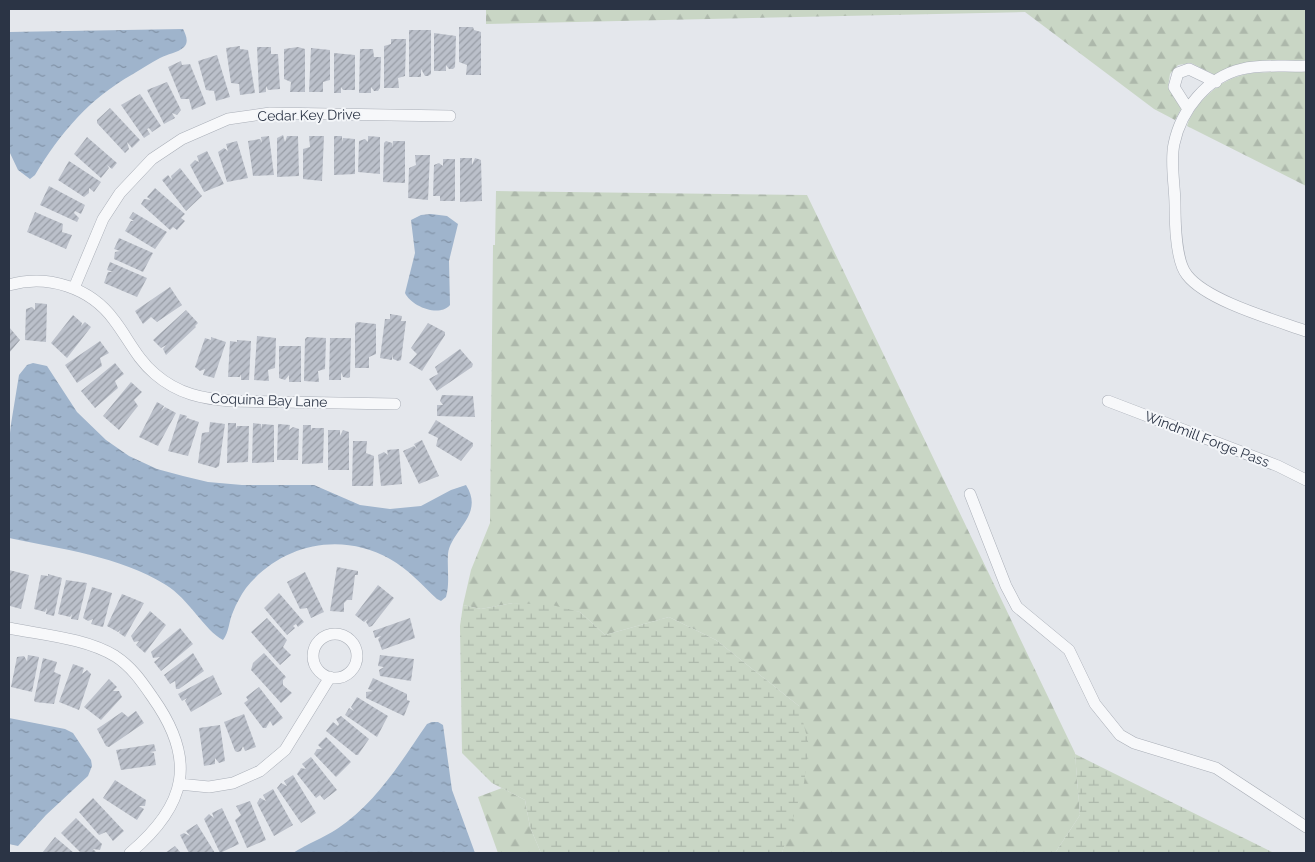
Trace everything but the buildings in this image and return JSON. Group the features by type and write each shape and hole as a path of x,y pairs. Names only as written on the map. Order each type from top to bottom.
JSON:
{"street":[{"path":"1306,66 1241,69 1216,82 1194,100 1188,109 1174,145 1176,223 1181,260 1186,274 1195,283 1236,306 1306,331"},
{"path":"1188,109 1174,87 1178,73 1189,69 1216,82"},
{"name":"Cedar Key Drive","path":"74,288 103,219 120,193 152,158 182,138 228,119 270,113 450,116"},
{"name":"Coquina Bay Lane","path":"9,284 47,281 74,288 94,301 112,318 133,351 155,374 182,392 209,399 232,401 395,404"},
{"name":"Windmill Forge Pass","path":"1108,400 1278,466 1306,480"},
{"path":"970,494 1006,586 1017,607 1069,650 1094,704 1120,735 1134,744 1216,768 1306,827"},
{"path":"9,628 99,648 116,657 135,671 170,721 176,740 180,764 179,784 174,800 153,834 130,853"},
{"path":"179,784 209,787 233,782 260,771 285,750 330,677"}],"green space":[{"path":"486,9 1306,9 1306,61 1215,75 1191,63 1178,65 1170,74 1168,87 1181,109 1175,120 1154,109 1025,12 486,24"},
{"path":"1306,72 1306,186 1187,126 1195,109 1201,102 1225,82 1246,74"},
{"path":"496,191 807,195 1075,753 1080,815 1055,853 782,853 790,823 799,706 716,640 669,617 605,635 580,612 513,603 481,609 463,605 471,570 490,523 493,245 495,245"},
{"path":"513,603 552,605 580,612 605,635 669,617 716,640 799,706 809,745 804,783 782,853 541,853 530,827 525,800 492,783 462,753 460,626 463,605 481,609"},
{"path":"1075,754 1274,853 1055,853 1080,815"},
{"path":"502,788 525,800 530,827 541,853 498,853 478,797"}],"water":[{"path":"183,29 187,41 184,47 179,51 156,60 103,94 66,131 35,175 30,179 18,170 9,151 9,32"},
{"path":"421,215 447,216 458,224 449,261 450,305 445,309 439,310 426,309 419,306 408,298 405,293 415,253 411,220"},
{"path":"33,363 47,366 77,412 106,440 129,456 157,469 208,482 242,485 314,485 360,505 390,509 421,506 451,490 466,485 471,496 472,505 465,522 450,545 446,597 441,601 437,599 403,568 371,550 332,544 313,546 294,552 276,561 260,573 246,588 239,600 223,640 216,636 174,591 148,575 109,560 9,538 9,442 11,424 19,375 27,365"},
{"path":"9,718 65,729 73,733 91,760 92,766 88,776 46,815 18,846 9,844"},
{"path":"438,722 443,725 452,790 475,853 293,853 337,829 364,807 387,781 427,724"}]}
